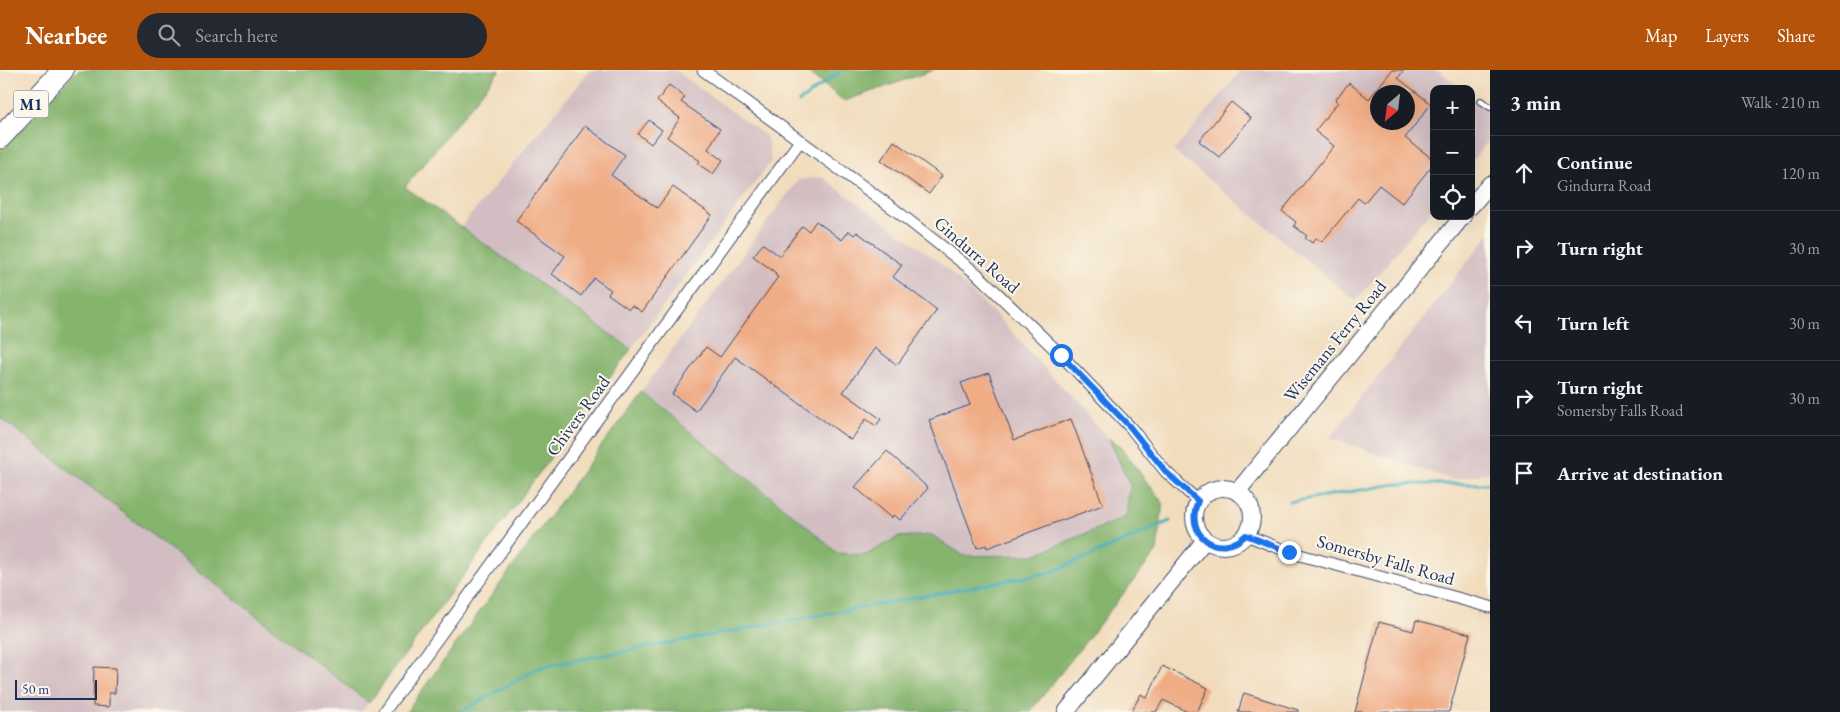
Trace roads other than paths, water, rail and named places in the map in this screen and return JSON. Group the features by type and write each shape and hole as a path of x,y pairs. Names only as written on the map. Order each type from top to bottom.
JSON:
{"highway":[{"name":"M1","path":"0,138 63,70"}],"main road":[{"path":"1475,201 1490,184"},
{"name":"Wisemans Ferry Road","path":"1237,492 1460,220"},
{"path":"1220,488 1237,492 1248,503 1251,511 1252,519 1246,535 1240,541 1231,545 1213,545 1205,540 1199,534 1194,518 1198,501 1212,490 1220,488"},
{"path":"1066,712 1205,540"}],"street":[{"name":"Gindurra Road","path":"703,70 894,209 977,274 1061,355 1130,427 1166,472 1198,501"},
{"name":"Chivers Road","path":"384,712 800,141"},
{"name":"Somersby Falls Road","path":"1246,535 1289,552 1490,607"}],"lane":[{"path":"1481,101 1490,107"}],"waterway":[{"path":"799,102 842,70"},
{"path":"1289,502 1396,484 1490,484"},
{"path":"461,712 540,667 1052,572 1170,521"}]}
